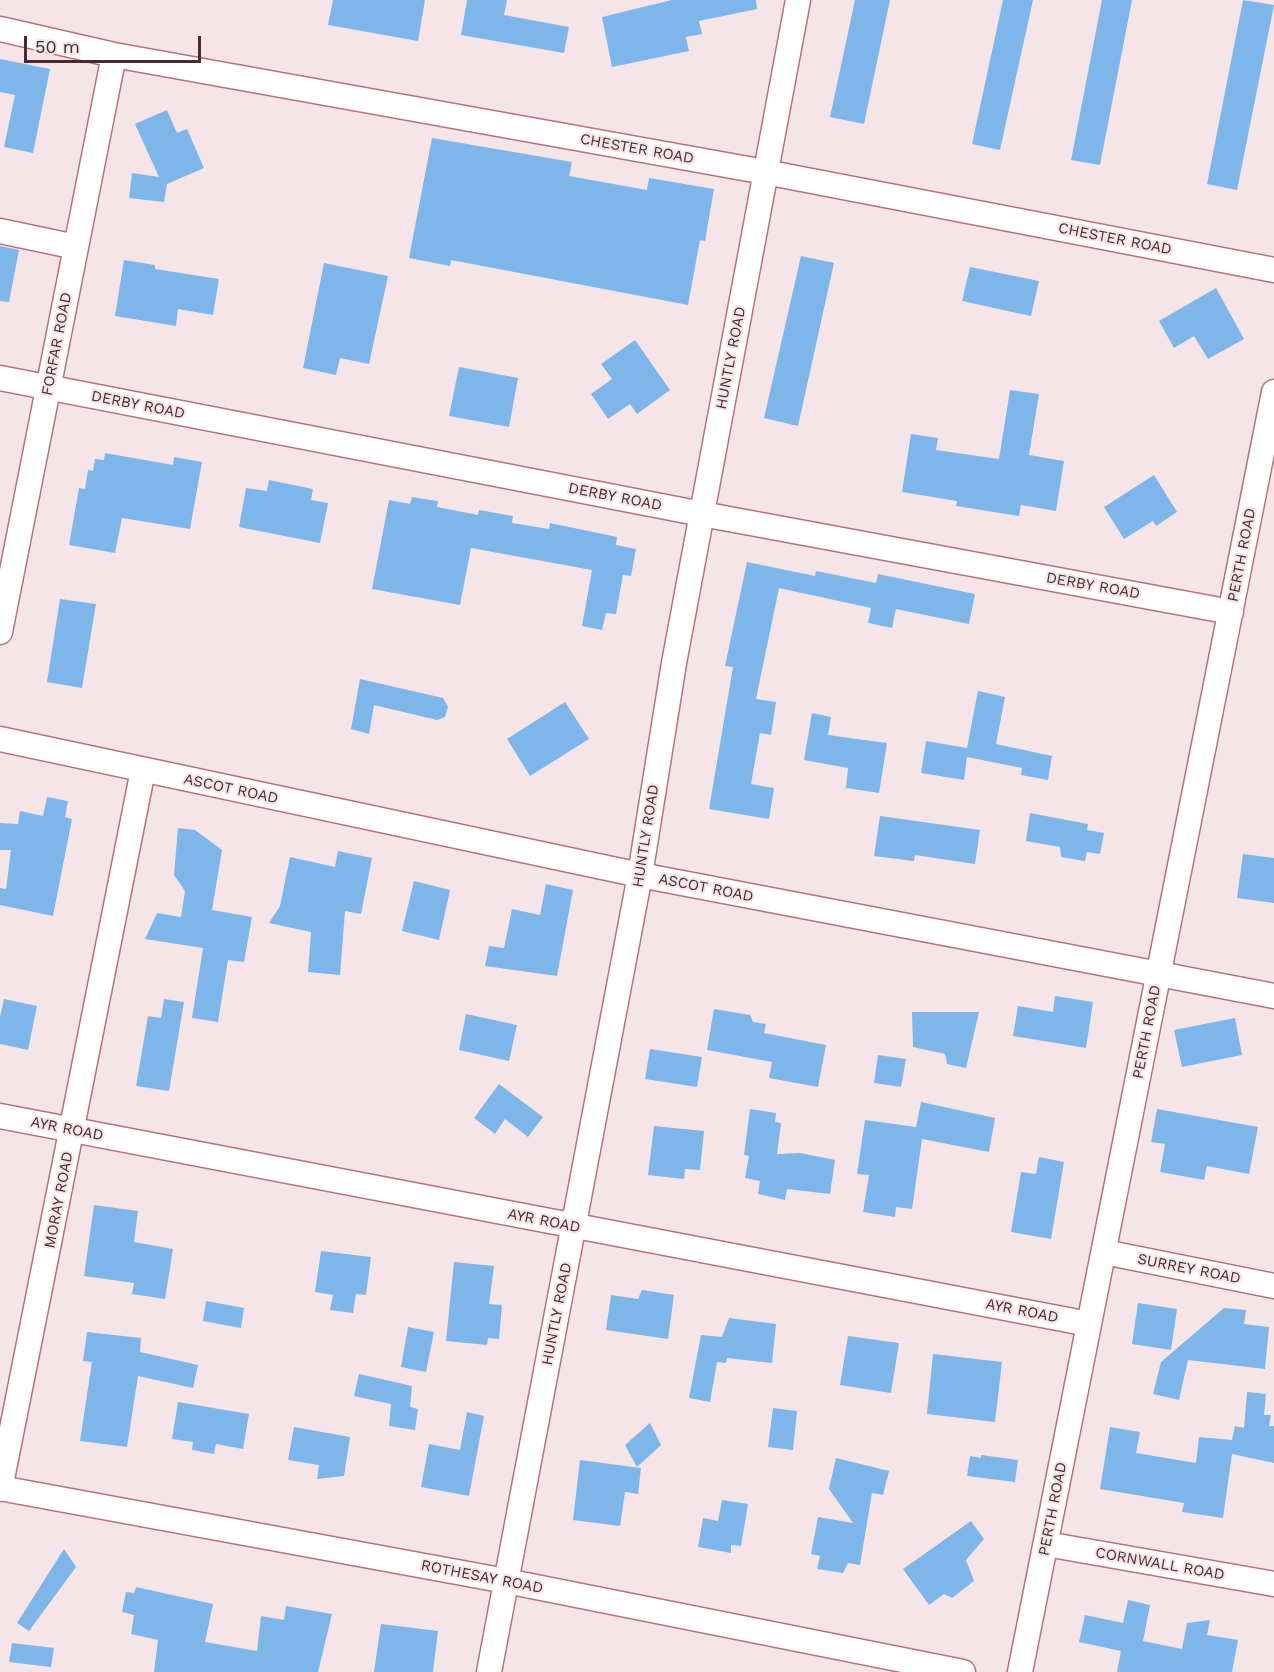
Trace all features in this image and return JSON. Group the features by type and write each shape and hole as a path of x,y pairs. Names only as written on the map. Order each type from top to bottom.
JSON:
{"street":[{"name":"HUNTLY ROAD","path":"489,1672 640,875 702,514 798,0"},
{"name":"CHESTER ROAD","path":"0,29 114,55 765,172 1274,270"},
{"name":"FORFAR ROAD","path":"0,632 114,55"},
{"path":"0,231 76,247"},
{"name":"DERBY ROAD","path":"0,378 702,514 1231,612"},
{"name":"PERTH ROAD","path":"1020,1672 1274,392"},
{"name":"ASCOT ROAD","path":"0,739 640,875 1274,996"},
{"name":"MORAY ROAD","path":"0,1488 73,1131 143,770"},
{"name":"AYR ROAD","path":"0,1116 1089,1324"},
{"name":"SURREY ROAD","path":"1104,1252 1274,1286"},
{"name":"ROTHESAY ROAD","path":"0,1488 506,1581 963,1672"},
{"name":"CORNWALL ROAD","path":"1046,1544 1274,1584"}],"building":[{"path":"333,0 425,0 418,41 328,25"},
{"path":"467,0 507,0 504,15 569,27 564,53 461,35"},
{"path":"672,0 756,0 757,9 699,21 702,34 686,37 689,51 612,67 602,17"},
{"path":"855,0 890,0 864,124 830,117"},
{"path":"1003,0 1033,0 1000,150 972,144"},
{"path":"1102,0 1132,0 1100,165 1071,160"},
{"path":"1243,0 1274,5 1237,190 1207,184"},
{"path":"0,59 50,69 33,153 4,147 15,95 0,92"},
{"path":"167,110 177,133 187,129 204,168 167,184 164,202 129,198 132,173 159,177 135,124"},
{"path":"432,138 572,162 569,176 647,190 649,178 714,189 705,241 700,240 688,305 451,260 450,266 409,258"},
{"path":"0,246 19,250 9,302 0,301"},
{"path":"801,256 834,263 798,426 764,418"},
{"path":"124,260 155,265 155,269 219,279 213,315 178,309 176,326 115,316"},
{"path":"324,263 388,276 369,364 340,358 336,375 303,368"},
{"path":"970,267 1039,281 1031,316 962,301"},
{"path":"1216,288 1244,339 1208,359 1194,336 1174,348 1159,321"},
{"path":"635,340 670,390 637,414 630,404 608,419 591,394 612,379 601,364"},
{"path":"459,367 518,378 509,427 449,416"},
{"path":"1010,390 1039,394 1029,455 1064,461 1056,511 1021,505 1019,516 956,506 957,501 902,492 911,434 938,438 936,450 999,459"},
{"path":"105,453 173,465 174,457 202,462 190,529 122,518 115,553 69,545 79,488 85,489 88,470 93,471 95,459 104,460"},
{"path":"1154,475 1177,512 1156,526 1153,521 1124,539 1104,507"},
{"path":"269,480 313,489 311,500 328,503 320,543 239,527 246,488 267,491"},
{"path":"412,497 438,501 437,507 478,515 479,510 513,516 512,523 549,529 550,523 617,537 616,545 636,549 631,576 623,575 616,614 606,613 602,630 582,626 592,570 471,548 460,605 372,589 389,500 410,504"},
{"path":"747,562 815,576 816,571 876,583 878,574 975,594 969,624 896,609 892,628 868,623 871,608 779,588 756,699 776,702 771,735 760,733 751,784 774,788 769,819 709,809 733,667 725,666"},
{"path":"60,599 96,604 82,688 47,682"},
{"path":"360,679 443,698 448,707 445,717 437,720 374,705 369,734 351,729"},
{"path":"978,691 1005,697 996,744 1052,756 1048,780 1021,775 1022,768 967,757 964,780 921,773 926,741 967,748"},
{"path":"565,702 589,739 530,776 507,739"},
{"path":"812,713 831,717 828,735 887,743 879,793 846,788 848,768 804,760"},
{"path":"47,797 68,801 65,817 72,819 53,916 0,905 0,888 6,889 11,850 0,850 0,823 18,824 20,811 43,816"},
{"path":"1030,813 1088,824 1087,830 1104,833 1100,854 1087,852 1085,861 1061,857 1060,847 1026,841"},
{"path":"880,816 980,830 975,864 915,855 914,861 874,856"},
{"path":"178,828 195,830 222,850 212,910 252,917 244,962 228,960 218,1022 192,1018 203,948 145,939 157,913 181,917 185,891 174,875"},
{"path":"338,851 372,858 361,914 345,911 340,975 308,972 311,932 269,923 280,906 290,857 335,867"},
{"path":"1243,854 1274,858 1274,903 1237,898"},
{"path":"414,881 450,890 439,940 402,931"},
{"path":"546,884 573,890 557,976 485,966 489,946 504,948 512,909 540,915"},
{"path":"1055,996 1093,1002 1086,1048 1013,1036 1018,1006 1053,1012"},
{"path":"4,999 37,1006 28,1050 0,1044 0,1017"},
{"path":"164,999 184,1002 169,1091 136,1086 148,1016 161,1018"},
{"path":"714,1009 750,1015 753,1022 766,1024 764,1033 826,1045 818,1087 769,1078 772,1062 707,1050"},
{"path":"912,1012 979,1012 966,1068 947,1064 945,1054 913,1047"},
{"path":"466,1014 517,1025 509,1061 459,1050"},
{"path":"1235,1018 1242,1055 1182,1067 1174,1030"},
{"path":"650,1049 702,1057 697,1087 645,1079"},
{"path":"878,1055 906,1059 901,1087 874,1083"},
{"path":"499,1084 543,1117 528,1137 505,1119 495,1134 474,1118"},
{"path":"921,1102 995,1118 989,1152 922,1139 912,1209 896,1207 895,1217 863,1212 869,1175 857,1174 865,1120 916,1127"},
{"path":"750,1109 776,1113 775,1122 781,1123 777,1154 800,1153 835,1160 830,1194 787,1189 785,1200 758,1194 760,1181 745,1178 749,1156 744,1155"},
{"path":"1157,1109 1258,1127 1249,1174 1207,1166 1204,1180 1160,1172 1165,1144 1151,1142"},
{"path":"654,1126 704,1131 700,1170 685,1169 684,1179 648,1175"},
{"path":"1039,1157 1064,1162 1051,1239 1011,1232 1021,1172 1036,1174"},
{"path":"94,1205 138,1211 134,1242 173,1249 165,1299 132,1294 134,1283 84,1276"},
{"path":"321,1251 371,1257 366,1295 356,1294 353,1313 330,1310 333,1295 315,1292"},
{"path":"454,1262 494,1266 489,1304 502,1305 499,1339 488,1338 487,1345 446,1341"},
{"path":"642,1290 674,1295 668,1339 606,1330 611,1295 638,1299"},
{"path":"206,1301 244,1308 241,1328 203,1321"},
{"path":"1138,1303 1177,1309 1171,1350 1132,1344"},
{"path":"1224,1308 1246,1310 1244,1324 1269,1327 1265,1369 1188,1360 1179,1400 1153,1394 1161,1362"},
{"path":"729,1318 776,1324 772,1363 727,1358 726,1363 717,1362 710,1402 689,1398 701,1335 722,1337"},
{"path":"408,1327 434,1332 426,1372 401,1367"},
{"path":"87,1332 141,1338 140,1352 198,1365 193,1388 138,1376 127,1447 80,1441 92,1362 83,1361"},
{"path":"848,1336 899,1343 891,1393 840,1385"},
{"path":"933,1354 1002,1362 995,1422 927,1414"},
{"path":"359,1374 412,1386 410,1407 418,1409 415,1430 389,1426 391,1404 354,1396"},
{"path":"1247,1392 1266,1394 1264,1415 1271,1415 1269,1426 1274,1426 1274,1463 1232,1454 1223,1518 1182,1512 1184,1503 1100,1489 1110,1427 1140,1432 1136,1453 1196,1463 1199,1437 1232,1440 1235,1426 1244,1428"},
{"path":"178,1402 249,1414 243,1449 216,1444 214,1454 192,1450 193,1442 172,1439"},
{"path":"773,1408 797,1411 793,1450 768,1447"},
{"path":"467,1412 484,1416 469,1496 421,1487 429,1444 460,1450"},
{"path":"650,1423 661,1445 637,1467 625,1445"},
{"path":"294,1427 350,1437 344,1476 317,1479 319,1465 288,1460"},
{"path":"981,1455 1018,1460 1015,1482 967,1476 970,1456 981,1458"},
{"path":"836,1458 889,1471 883,1495 872,1493 860,1565 848,1563 843,1573 817,1569 820,1556 811,1554 818,1517 853,1523 829,1489"},
{"path":"580,1460 641,1468 638,1494 625,1492 620,1526 573,1520"},
{"path":"722,1500 748,1504 741,1546 731,1545 731,1553 698,1547 703,1518 718,1521"},
{"path":"971,1521 984,1539 966,1560 974,1581 952,1598 944,1594 929,1605 903,1569"},
{"path":"64,1549 76,1567 29,1631 17,1623"},
{"path":"136,1587 213,1604 205,1642 257,1651 261,1616 284,1620 286,1606 332,1614 318,1672 154,1672 158,1640 131,1634 134,1615 122,1612 126,1592 134,1593"},
{"path":"1128,1600 1150,1605 1143,1641 1182,1649 1187,1623 1210,1620 1207,1635 1238,1640 1232,1672 1117,1672 1121,1651 1079,1642 1085,1615 1123,1623"},
{"path":"381,1624 438,1631 433,1672 374,1672"},
{"path":"12,1643 54,1648 51,1667 9,1662"}]}
